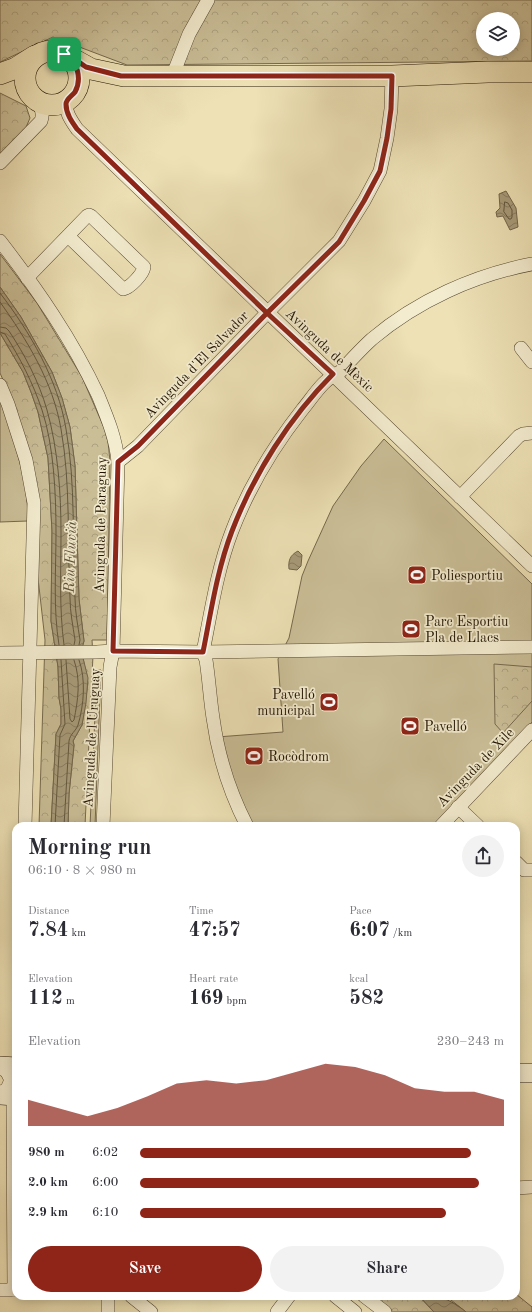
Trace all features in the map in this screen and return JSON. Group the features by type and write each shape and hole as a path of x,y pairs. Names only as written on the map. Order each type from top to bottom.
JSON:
{"main road":[{"path":"0,74 16,68 40,53 51,51 64,54 91,69 124,76 392,76 488,72 532,72"},
{"path":"64,54 76,65 79,77 77,87 68,99"},
{"path":"33,97 25,82 25,71 29,62 36,56"},
{"path":"0,83 13,86 44,104 53,105 68,99 94,84 124,76"},
{"path":"0,1066 12,1067"},
{"path":"520,1074 532,1073"},
{"path":"0,1094 12,1096"}],"street":[{"path":"172,77 189,34 208,0"},
{"name":"Avinguda d'El Salvador","path":"118,462 138,446 267,313 339,242 380,171 391,109 392,76"},
{"path":"0,163 42,119 43,113 33,97"},
{"name":"Avinguda de Mèxic","path":"68,99 66,107 68,115 77,129 532,566"},
{"path":"27,278 87,216 91,216 144,267 143,271 123,289 68,236"},
{"name":"Avinguda de Paraguay","path":"0,241 45,301 65,334 92,382 114,438 118,462 113,651"},
{"path":"245,822 234,798 221,755 213,719 206,660 203,652 216,584 232,532 246,500 270,454 283,434 320,387 333,374 340,372 379,334 423,304 463,284 532,264"},
{"path":"522,348 532,362"},
{"path":"0,385 26,460 34,503 33,653 24,822"},
{"path":"460,497 519,436 523,434 532,434"},
{"path":"0,653 113,651 203,652 532,647"},
{"name":"Avinguda de l'Uruguay","path":"103,822 110,667 113,651"},
{"name":"Avinguda de Xile","path":"445,822 532,730"},
{"path":"458,807 474,822"},
{"path":"520,866 524,870 532,870"},
{"path":"0,1066 7,1072 10,1080 7,1089 0,1094"},
{"path":"520,1188 532,1187"},
{"path":"0,1290 12,1290"},
{"path":"108,1300 108,1312"},
{"path":"136,1300 151,1312"},
{"path":"277,1312 286,1300"},
{"path":"338,1300 349,1310"},
{"path":"369,1300 385,1312"}],"green space":[{"path":"0,0 532,0 532,61 127,65 53,37 0,62"},
{"path":"0,93 26,106 30,118 24,132 0,157"},
{"path":"0,254 37,303 82,377 105,430 108,442 110,461 107,640 92,640 93,655 85,822 68,822 69,794 74,745 73,741 82,725 88,683 82,648 84,641 79,599 75,466 70,427 62,398 52,372 21,317 0,287"},
{"path":"0,333 23,372 31,392 38,412 48,458 52,531 51,621 58,667 59,698 61,709 61,724 56,734 51,822 39,822 45,640 38,578 14,405 0,373"},
{"path":"0,399 23,474 28,521 0,522"},
{"name":"Parc Esportiu Pla de Llacs","path":"384,439 532,584 532,722 438,822 246,822 217,737 283,732 278,659 289,638 302,576 333,506 361,466"},
{"path":"494,664 532,667 532,701 503,733 495,724"},
{"path":"97,670 101,670 95,822 90,822"},
{"path":"520,1297 532,1307 532,1312 466,1312 451,1300 520,1300"},
{"path":"373,1300 423,1300 434,1312 389,1312"}],"water":[{"path":"506,191 516,208 518,227 510,230 503,216 497,217 496,212 500,208 499,194"},
{"name":"Riu Fluvià","path":"0,287 21,317 52,372 62,398 70,427 75,466 79,599 84,641 82,648 88,678 82,725 73,741 74,745 69,794 68,822 51,822 56,734 61,724 61,709 59,698 58,667 51,621 52,531 48,458 38,412 31,392 23,372 0,333"},
{"path":"298,551 302,555 301,566 297,570 289,569 290,558"},
{"path":"423,1300 446,1300 466,1312 434,1312"}],"place":[{"name":"Poliesportiu","path":"417,575"},
{"name":"Parc Esportiu Pla de Llacs","path":"411,629"},
{"name":"Pavelló municipal","path":"329,702"},
{"name":"Pavelló","path":"410,726"},
{"name":"Rocòdrom","path":"254,756"}],"route":[{"path":"64,54 70,56 86,67 121,76 392,76 391,109 380,171 339,242 267,313 138,446 118,462 113,651 203,652 216,584 232,532 240,512 283,434 320,387 333,374 267,313 77,129 68,115 66,100 71,97 77,87 79,77 78,71 72,60 64,54"}]}
